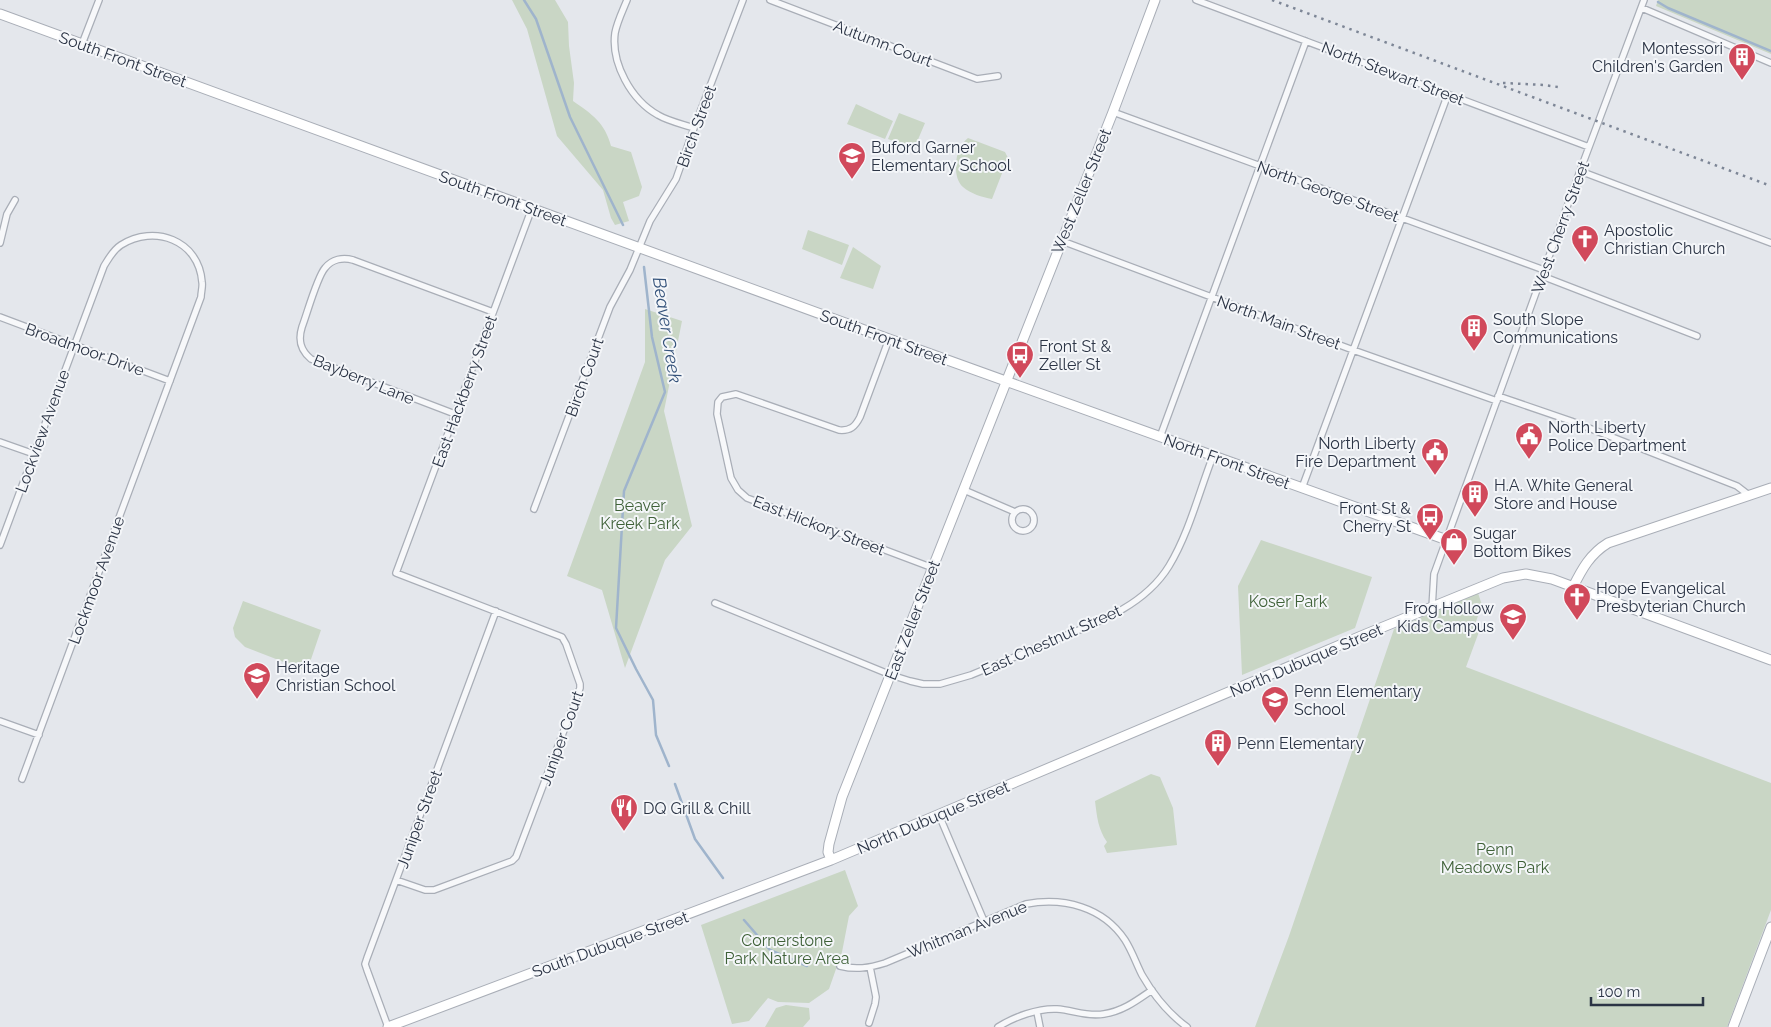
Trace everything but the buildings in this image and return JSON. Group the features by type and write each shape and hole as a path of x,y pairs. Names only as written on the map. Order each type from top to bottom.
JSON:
{"street":[{"path":"82,44 99,0"},
{"path":"627,0 615,31 615,52 620,68 634,95 658,115 694,128"},
{"name":"Birch Street","path":"640,248 650,221 676,179 744,0"},
{"name":"Autumn Court","path":"770,0 978,79 998,76"},
{"name":"West Zeller Street","path":"1006,382 1113,112 1154,0"},
{"name":"North Stewart Street","path":"1196,0 1589,147"},
{"name":"West Cherry Street","path":"1432,608 1434,574 1644,0"},
{"path":"1642,8 1771,63"},
{"name":"South Front Street","path":"0,14 1006,382"},
{"path":"1160,437 1306,41"},
{"path":"1302,488 1448,94"},
{"name":"North George Street","path":"1113,112 1402,218 1697,336"},
{"path":"1580,171 1771,244"},
{"path":"0,243 7,214 15,200"},
{"name":"East Hackberry Street","path":"396,573 532,208"},
{"name":"Lockview Avenue","path":"0,545 104,266 110,256 120,246 131,240 155,235 168,237 190,253 198,266 202,282 201,297 170,380"},
{"name":"North Main Street","path":"1062,241 1353,350 1571,421 1737,486 1750,496"},
{"name":"Birch Court","path":"534,509 610,307 640,248"},
{"name":"Bayberry Lane","path":"455,414 310,360 300,347 300,334 322,272 329,264 342,259 353,260 493,312"},
{"name":"Broadmoor Drive","path":"0,317 170,380"},
{"name":"East Hickory Street","path":"888,339 860,417 852,428 838,430 736,394 722,397 718,402 717,414 731,478 738,490 747,498 933,568"},
{"name":"Lockmoor Avenue","path":"22,779 170,380"},
{"name":"North Front Street","path":"1006,382 1447,540"},
{"name":"East Zeller Street","path":"830,860 828,844 842,797 1006,382"},
{"path":"0,442 34,454"},
{"name":"East Chestnut Street","path":"715,603 891,675 923,684 951,682 971,676 1073,633 1127,607 1157,582 1169,566 1182,538 1213,456"},
{"path":"1771,488 1608,543 1589,558 1573,587 1771,660"},
{"path":"964,490 1015,512"},
{"name":"Juniper Court","path":"396,573 562,637 580,684 577,698 516,858 434,890 425,890 396,880"},
{"name":"North Dubuque Street","path":"830,860 1502,578 1526,574 1542,576 1573,587"},
{"name":"Juniper Street","path":"392,1026 365,964 496,611"},
{"path":"0,721 38,734"},
{"path":"939,815 984,921"},
{"name":"South Dubuque Street","path":"392,1026 830,860"},
{"name":"Whitman Avenue","path":"840,966 859,969 885,963 1026,904 1040,901 1066,902 1103,918 1115,928 1130,949 1152,990 1172,1014 1187,1027"},
{"path":"1733,1027 1768,946 1771,927"},
{"path":"869,1023 876,1004 870,967"},
{"path":"998,1027 1019,1017 1057,1009 1083,1014 1104,1014 1124,1008 1152,990"},
{"path":"1036,1012 1040,1027"}],"green space":[{"path":"512,0 555,0 568,22 574,83 573,101 597,120 605,131 611,146 631,152 642,187 639,196 623,202 629,221 615,225 611,218 603,190 557,136 527,29"},
{"path":"1658,0 1771,0 1771,54 1656,6"},
{"path":"856,104 893,121 885,139 847,124"},
{"path":"899,113 925,123 914,149 888,139"},
{"path":"968,138 1005,152 1008,158 992,199 969,192 960,183 956,173 958,152"},
{"path":"808,230 849,245 842,265 802,249"},
{"path":"853,247 881,266 873,289 840,278"},
{"name":"Beaver Kreek Park","path":"645,309 682,321 664,411 692,526 665,560 625,668 602,590 567,576 645,362"},
{"name":"Koser Park","path":"1261,540 1372,577 1355,628 1242,675 1238,586"},
{"name":"Penn Meadows Park","path":"1478,593 1482,605 1474,627 1480,629 1466,667 1771,783 1771,910 1727,1027 1255,1027 1289,936 1394,629"},
{"path":"243,601 321,630 307,671 245,647 235,637 233,628"},
{"path":"1151,774 1160,777 1173,808 1177,845 1107,853 1104,846 1107,842 1097,818 1095,801"},
{"name":"Cornerstone Park Nature Area","path":"845,870 858,906 849,916 842,952 829,989 809,1003 778,1002 768,998 749,1021 732,1024 701,925"},
{"path":"786,1005 809,1008 810,1019 803,1027 765,1027 776,1008"}],"waterway":[{"name":"Beaver Creek","path":"524,0 536,19 570,117 623,225"},
{"path":"1658,2 1668,8 1771,51"},
{"name":"Beaver Creek","path":"644,267 652,337 665,392 624,491 616,628 653,700 656,735 669,766"},
{"name":"Beaver Creek","path":"675,784 695,839 723,878"},
{"name":"Beaver Creek","path":"744,920 770,950 807,966"}],"railway":[{"path":"1272,0 1771,186"},
{"path":"1503,83 1558,87"}],"place":[{"name":"Montessori Children's Garden","path":"1742,81"},
{"name":"Buford Garner Elementary School","path":"852,180"},
{"name":"Apostolic Christian Church","path":"1585,263"},
{"name":"South Slope Communications","path":"1474,352"},
{"name":"Front St & Zeller St","path":"1020,379"},
{"name":"North Liberty Police Department","path":"1529,460"},
{"name":"North Liberty Fire Department","path":"1435,476"},
{"name":"H.A. White General Store and House","path":"1475,518"},
{"name":"Front St & Cherry St","path":"1430,541"},
{"name":"Sugar Bottom Bikes","path":"1454,566"},
{"name":"Hope Evangelical Presbyterian Church","path":"1577,621"},
{"name":"Frog Hollow Kids Campus","path":"1513,641"},
{"name":"Heritage Christian School","path":"257,700"},
{"name":"Penn Elementary School","path":"1275,724"},
{"name":"Penn Elementary","path":"1218,767"},
{"name":"DQ Grill & Chill","path":"624,832"}]}
